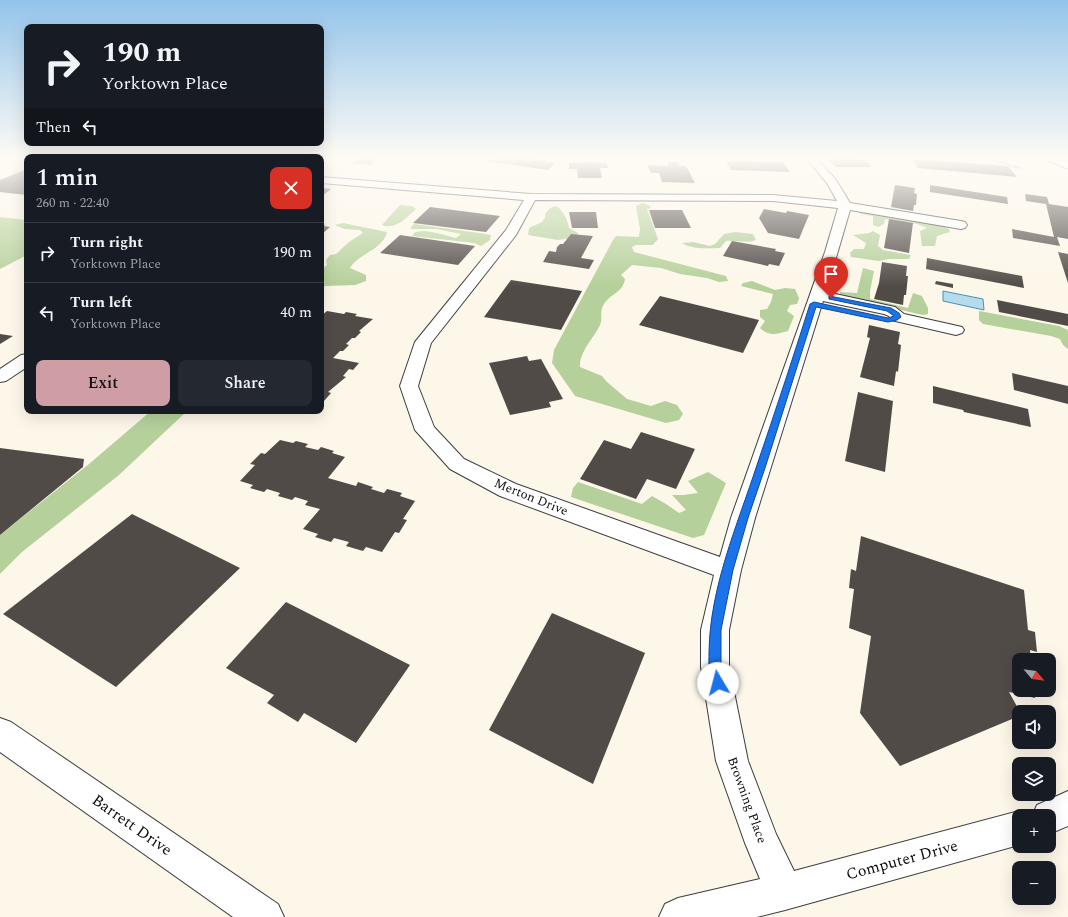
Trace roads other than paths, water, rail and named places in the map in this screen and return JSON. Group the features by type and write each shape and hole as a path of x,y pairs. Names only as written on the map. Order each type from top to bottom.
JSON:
{"street":[{"name":"Merton Drive","path":"529,202 511,232 423,342 409,386 425,430 457,464 508,490 728,570"},
{"path":"820,202 961,225"},
{"name":"Browning Place","path":"785,892 762,843 732,761 715,668 715,630 728,570 743,518 761,468 845,205"},
{"path":"815,299 888,320 895,319 897,317 956,330"},
{"path":"0,377 24,361"},
{"name":"Barrett Drive","path":"0,733 265,917"},
{"path":"1056,814 1068,808"},
{"name":"Computer Drive","path":"785,892 1012,830"},
{"path":"678,917 785,892"}],"water":[{"path":"943,291 983,299 984,310 943,301"}]}
